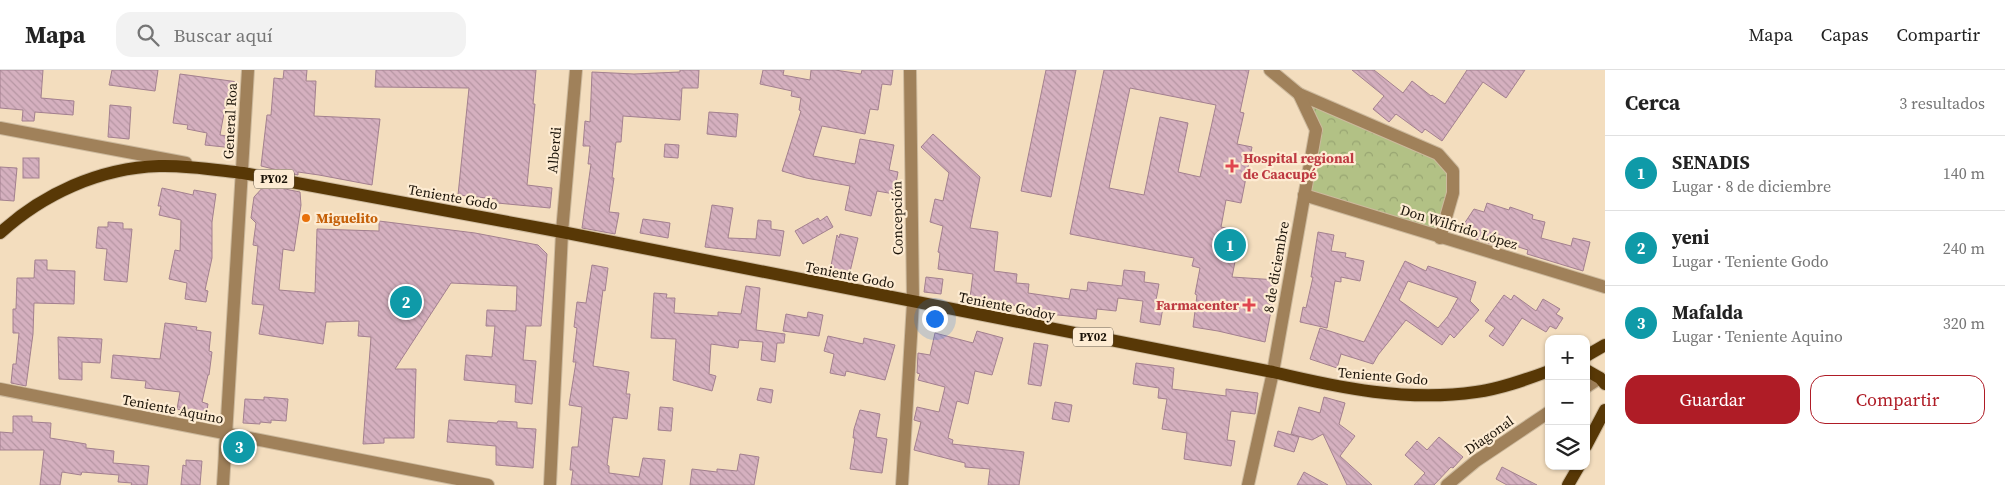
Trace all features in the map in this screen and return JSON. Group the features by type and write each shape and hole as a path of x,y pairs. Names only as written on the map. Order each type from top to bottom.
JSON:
{"main road":[{"name":"Teniente Godo","path":"0,233 18,216 48,197 84,181 121,171 159,166 243,173 562,232 913,303"},
{"name":"Teniente Godoy","path":"913,303 1273,372"},
{"path":"1590,354 1605,345"},
{"name":"Teniente Godo","path":"1273,372 1341,388 1387,394 1428,396 1476,392 1545,372"},
{"path":"1590,373 1603,381"},
{"path":"1590,438 1605,410"},
{"path":"1590,448 1605,424"},
{"path":"1568,485 1577,470"}],"street":[{"name":"General Roa","path":"223,485 248,70"},
{"name":"Alberdi","path":"550,485 562,232 576,70"},
{"name":"Concepción","path":"902,485 913,303 910,70"},
{"name":"8 de diciembre","path":"1248,485 1273,372 1316,130 1299,94 1270,70"},
{"path":"1299,94 1438,154 1453,171 1453,193 1440,238"},
{"path":"0,128 243,173"},
{"name":"Don Wilfrido López","path":"1304,195 1605,287"},
{"path":"1590,386 1603,381"},
{"name":"Teniente Aquino","path":"0,389 488,485"},
{"name":"Diagonal","path":"1447,485 1476,461 1545,415"}],"green space":[{"path":"1299,94 1438,154 1453,171 1440,238 1304,195 1316,130"}],"building":[{"path":"0,70 43,70 41,98 74,101 73,115 35,112 34,121 22,121 23,110 0,108"},
{"path":"112,70 158,70 155,91 109,85"},
{"path":"284,70 307,70 306,81 316,81 314,116 380,119 372,185 298,172 298,175 261,166 267,115 271,115 274,78 283,79"},
{"path":"376,70 536,70 533,104 535,104 527,185 552,188 550,208 497,203 497,199 458,195 469,88 375,87"},
{"path":"680,70 699,70 698,88 682,88 680,120 623,116 621,142 616,142 612,178 614,178 609,212 619,213 615,234 582,228 591,164 588,164 590,146 583,146 585,121 590,122 592,72 634,74 680,72"},
{"path":"763,70 784,70 783,75 810,80 811,70 835,70 861,74 862,70 893,70 891,85 882,84 878,110 870,109 865,134 822,126 813,156 855,164 860,139 894,145 889,170 898,172 894,194 877,191 871,216 845,210 850,186 806,178 782,171 801,111 799,110 801,98 791,96 792,91 760,84"},
{"path":"1046,70 1076,70 1051,197 1021,191"},
{"name":"Hospital regional de Caacupé","path":"1104,70 1249,70 1240,112 1244,113 1237,144 1252,147 1241,203 1226,200 1221,227 1241,231 1232,277 1277,280 1265,342 1193,327 1197,295 1195,294 1200,268 1192,266 1194,258 1070,234","holes":["1130,88 1216,105 1200,177 1178,172 1188,123 1160,117 1144,195 1109,188"]},
{"path":"1352,70 1374,70 1403,93 1412,81 1445,104 1467,70 1525,70 1506,98 1483,82 1442,141 1425,129 1422,133 1396,114 1389,122 1373,109 1384,96"},
{"path":"180,74 238,82 237,98 227,97 220,135 235,137 234,148 205,145 207,133 187,129 188,125 173,123"},
{"path":"110,105 131,107 129,139 108,137"},
{"path":"709,112 738,114 736,137 707,134"},
{"path":"933,134 980,177 970,228 998,232 994,271 1017,274 1016,283 1029,284 1028,293 1069,299 1071,289 1087,291 1088,282 1122,286 1124,270 1145,272 1144,282 1159,284 1156,300 1164,301 1160,325 1140,322 1143,301 1118,298 1116,311 1097,309 1096,319 1030,312 1030,308 970,298 973,274 938,269 940,253 938,252 943,226 930,222 935,199 943,201 949,173 921,147"},
{"path":"665,144 679,145 678,158 664,157"},
{"path":"23,158 39,158 39,178 23,178"},
{"path":"0,167 17,168 14,201 0,200"},
{"path":"265,185 300,192 301,205 294,251 283,249 279,290 315,293 317,229 379,231 379,221 475,233 538,245 547,254 541,326 526,326 523,360 536,361 532,404 515,402 516,385 464,380 466,355 492,357 495,326 486,326 487,310 516,311 517,286 451,283 395,369 416,369 414,438 384,438 384,443 363,444 371,337 358,336 359,321 326,322 323,344 259,334 264,305 252,304 258,246 253,245 256,223 251,218 254,197"},
{"path":"162,188 193,195 194,190 216,194 212,222 212,258 205,290 208,291 206,302 185,299 187,283 169,279 175,250 180,251 181,220 159,215 161,206 158,206"},
{"path":"1487,203 1509,210 1510,207 1533,215 1532,219 1545,222 1541,238 1571,246 1573,238 1590,242 1583,271 1527,254 1528,250 1496,240 1494,245 1458,233 1474,209 1484,212"},
{"path":"712,205 733,208 728,238 756,239 758,220 771,221 771,229 784,231 780,256 705,247"},
{"path":"827,216 833,227 803,244 795,231 818,218 820,221"},
{"path":"643,219 670,223 668,238 640,233"},
{"path":"108,222 123,223 123,229 132,229 127,282 104,280 107,249 96,248 98,227 108,227"},
{"path":"1318,232 1334,235 1331,251 1346,253 1345,257 1364,261 1360,281 1341,277 1341,282 1335,281 1327,328 1300,322 1303,307 1306,308 1313,277 1311,277"},
{"path":"840,234 858,238 849,276 830,271 837,235 839,238"},
{"path":"35,260 47,260 47,270 75,271 74,304 34,303 33,334 26,386 11,383 13,364 16,364 19,333 13,333 13,309 16,309 17,278 34,278"},
{"path":"1405,261 1426,271 1428,266 1476,282 1470,301 1479,310 1454,338 1450,334 1442,345 1406,320 1373,364 1341,354 1337,368 1310,359 1320,328 1364,342","holes":["1408,281 1458,298 1448,316 1438,328 1399,300"]},
{"path":"592,265 608,268 605,291 603,290 593,366 629,372 626,394 630,394 627,419 613,417 607,465 609,466 609,473 639,477 643,458 665,460 662,485 571,485 573,470 570,470 572,447 578,447 582,407 569,405 576,362 573,362 577,328 574,327 577,302 586,303"},
{"path":"926,277 943,279 941,294 924,292"},
{"path":"746,286 760,288 756,330 785,334 784,343 777,343 775,362 761,360 763,342 739,340 738,348 711,344 709,374 716,376 712,391 673,380 676,339 651,338 654,293 667,294 666,298 675,298 674,313 718,316 718,312 741,314"},
{"path":"1504,295 1511,300 1514,295 1536,311 1543,299 1560,309 1556,314 1563,318 1556,329 1550,326 1546,332 1522,318 1503,346 1489,336 1495,328 1485,321"},
{"path":"808,312 823,315 819,336 783,331 786,314 807,318"},
{"path":"165,323 197,327 196,330 211,332 209,351 212,352 209,375 202,402 208,404 206,416 177,409 180,392 145,388 146,381 111,378 113,355 160,359"},
{"path":"977,331 1003,338 992,375 975,371 968,404 957,401 948,438 953,440 952,444 1024,452 1019,485 988,485 990,469 965,467 965,463 914,450 921,422 914,420 917,407 939,412 945,387 918,380 920,374 917,373 918,353 930,355 935,333 973,343"},
{"path":"828,336 863,344 864,338 895,345 885,380 846,371 845,376 830,373 834,354 824,351"},
{"path":"58,337 102,339 100,363 82,362 82,380 59,379"},
{"path":"1034,343 1048,345 1041,386 1028,384"},
{"path":"1136,363 1174,368 1172,389 1226,396 1226,389 1258,393 1255,414 1231,411 1227,440 1235,441 1231,466 1184,459 1187,433 1162,429 1167,399 1158,398 1159,388 1133,384"},
{"path":"760,388 773,390 771,403 757,400"},
{"path":"264,397 288,399 286,421 271,420 271,423 260,422 260,424 243,423 245,399 264,400"},
{"path":"1324,397 1345,403 1339,424 1355,436 1340,456 1372,485 1347,485 1323,434 1312,440 1291,434 1299,407 1320,413"},
{"path":"1055,402 1072,405 1069,422 1052,419"},
{"path":"660,407 673,408 671,431 658,430"},
{"path":"860,410 880,414 876,437 887,439 882,473 850,469 855,438 853,438 854,429"},
{"path":"13,416 32,416 32,422 51,423 50,438 86,444 86,448 114,451 113,463 149,466 147,485 131,485 132,483 118,482 119,475 82,472 81,475 62,472 60,485 40,485 44,450 0,450 0,432 13,433"},
{"path":"449,420 497,423 498,421 517,422 517,428 536,429 533,468 496,465 496,446 447,442"},
{"path":"1278,431 1299,437 1294,452 1274,446"},
{"path":"1439,437 1463,457 1434,485 1414,485 1425,473 1405,455 1417,441 1427,450"},
{"path":"740,454 759,457 754,485 690,485 692,469 717,472 717,469 737,471"},
{"path":"186,460 202,461 200,485 181,485 183,465 186,466"},
{"path":"1502,467 1537,485 1507,485 1496,479"},
{"path":"1304,472 1328,485 1297,485"}],"place":[{"name":"Hospital regional de Caacupé","path":"1232,166"},
{"name":"Miguelito","path":"306,218"},
{"name":"SENADIS","path":"1230,245"},
{"name":"yeni","path":"406,302"},
{"name":"Farmacenter","path":"1249,305"},
{"name":"Mafalda","path":"239,447"}]}
